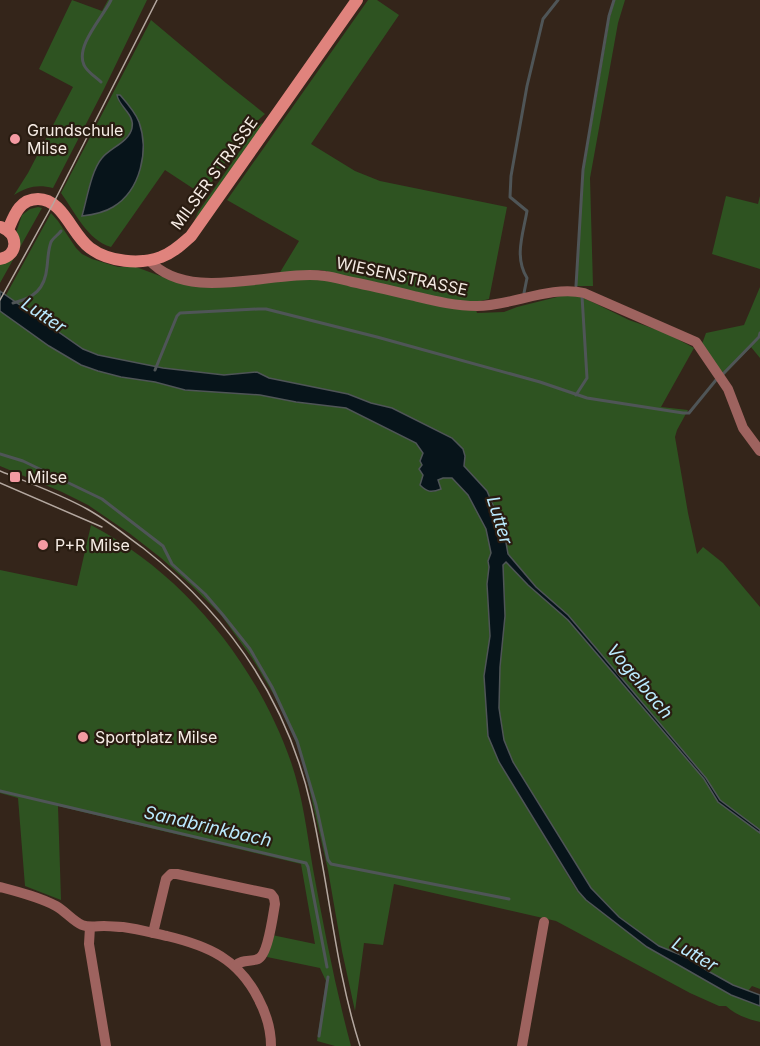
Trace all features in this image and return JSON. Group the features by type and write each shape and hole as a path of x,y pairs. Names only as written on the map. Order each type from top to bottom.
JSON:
{"main road":[{"name":"MILSER STRASSE","path":"4,229 22,204 35,199 46,200 56,206 84,243 107,257 123,260 149,260 172,252 191,236 357,0"},
{"path":"0,259 11,254 15,243 12,234 4,229"}],"street":[{"name":"WIESENSTRASSE","path":"149,260 156,268 168,274 195,282 217,284 324,275 448,304 494,305 561,292 584,293 696,342 728,389 743,428 760,451"},
{"path":"153,933 166,879 171,874 271,894 275,904 265,951 258,959 239,962 235,966"},
{"path":"0,887 54,905 82,925 122,927 153,933 202,946 217,953 246,977 267,1019 272,1046"},
{"path":"522,1046 544,922"},
{"path":"90,927 89,944 106,1046"}],"green space":[{"path":"72,0 102,11 108,0 147,0 53,188 32,187 14,195 73,87 39,69"},
{"path":"368,0 377,0 399,15 311,144 355,171 380,181 507,207 489,299 476,302 450,301 321,270 279,274 299,241 227,200"},
{"path":"615,0 625,0 618,23 590,178 593,286 576,286 584,170 610,17"},
{"path":"151,20 265,114 248,129 203,195 165,170 111,247 88,232 61,193","holes":["118,101 138,120 112,208 82,216 89,186 98,164 126,137 132,127 129,116"]},
{"path":"262,123 264,126 193,224 198,212 255,129"},
{"path":"726,196 758,204 760,196 760,269 712,254"},
{"path":"38,207 42,208 0,283 0,263 16,233 22,215"},
{"path":"51,213 82,254 118,267 136,267 171,280 321,279 476,310 477,313 504,312 569,294 582,297 629,320 666,333 694,348 661,407 688,410 675,437 697,554 703,547 723,563 760,607 760,830 720,800 706,778 568,615 536,587 508,554 504,531 487,491 464,466 465,456 452,438 392,408 348,394 268,378 257,372 224,375 163,368 98,355 83,349 6,295"},
{"path":"760,287 760,358 751,347 724,375 702,344 706,333 744,325"},
{"path":"0,311 49,346 81,365 98,371 185,390 260,395 347,408 416,443 438,480 452,478 468,495 486,529 491,553 488,561 487,584 490,636 484,676 488,736 499,762 577,891 586,900 647,947 731,995 760,1006 760,1022 690,993 556,921 394,884 383,945 364,943 355,1011 328,870 305,770 298,747 274,695 252,658 221,615 161,558 88,505 0,466"},
{"path":"91,525 125,545 186,595 237,656 276,725 299,788 330,958 351,1046 335,1046 317,1041 326,981 320,968 267,957 272,935 315,944 301,864 58,806 61,900 25,886 18,798 0,793 0,570 77,586"},
{"path":"506,562 568,620 704,779 718,802 760,833 760,989 752,986 748,991 723,980 688,958 659,946 619,917 591,888 513,762 504,740 499,708 505,616 503,565"}],"shaded area":[{"path":"117,95 120,95 128,104 139,122 143,145 140,169 123,200 106,210 82,216 98,164 105,154 127,137 132,128 131,119"},
{"path":"0,291 83,349 98,355 163,368 224,375 257,372 269,378 348,394 392,408 452,438 463,449 464,466 487,491 504,531 508,554 536,587 568,615 706,778 720,800 760,830 760,833 718,802 704,779 568,620 506,562 503,565 505,616 499,708 504,740 513,762 591,888 619,917 659,946 688,958 733,985 760,995 760,1006 731,995 647,947 586,900 578,891 499,762 488,736 484,676 490,636 487,584 488,561 491,553 486,529 468,495 452,478 438,480 441,489 434,491 429,491 420,485 423,475 419,469 422,465 420,461 423,453 416,443 346,408 260,395 185,390 155,382 121,377 81,365 49,346 0,311"}],"waterway":[{"path":"101,82 85,68 82,57 86,41 111,0"},
{"path":"524,293 527,278 520,254 527,211 510,197 511,176 527,86 543,19 558,0"},
{"path":"576,286 583,170 609,16 614,0"},
{"name":"Lutter","path":"13,303 27,298 41,287 46,275 51,242 61,231"},
{"path":"576,395 587,378 582,296"},
{"path":"155,370 180,313 266,309 540,382 587,398 689,413 716,380"},
{"path":"723,374 759,337 760,333"},
{"path":"0,454 23,461 102,499 163,546 172,564 205,594 223,615 250,649 272,687 297,741 316,805 328,860 331,864 509,899"},
{"name":"Sandbrinkbach","path":"0,791 306,863 327,967"},
{"name":"Sandbrinkbach","path":"319,1036 328,977"}],"tram line":[{"path":"0,300 53,204 157,0"},
{"path":"0,471 87,509 143,548 202,602 250,662 287,730 300,767 311,806 344,987 360,1046"},
{"path":"0,483 102,527"}],"place":[{"name":"Grundschule Milse","path":"15,139"},
{"name":"Milse","path":"15,477"},
{"name":"P+R Milse","path":"43,545"},
{"name":"Sportplatz Milse","path":"83,737"}],"water label":[{"name":"Vogelbach","path":"640,681"}]}
